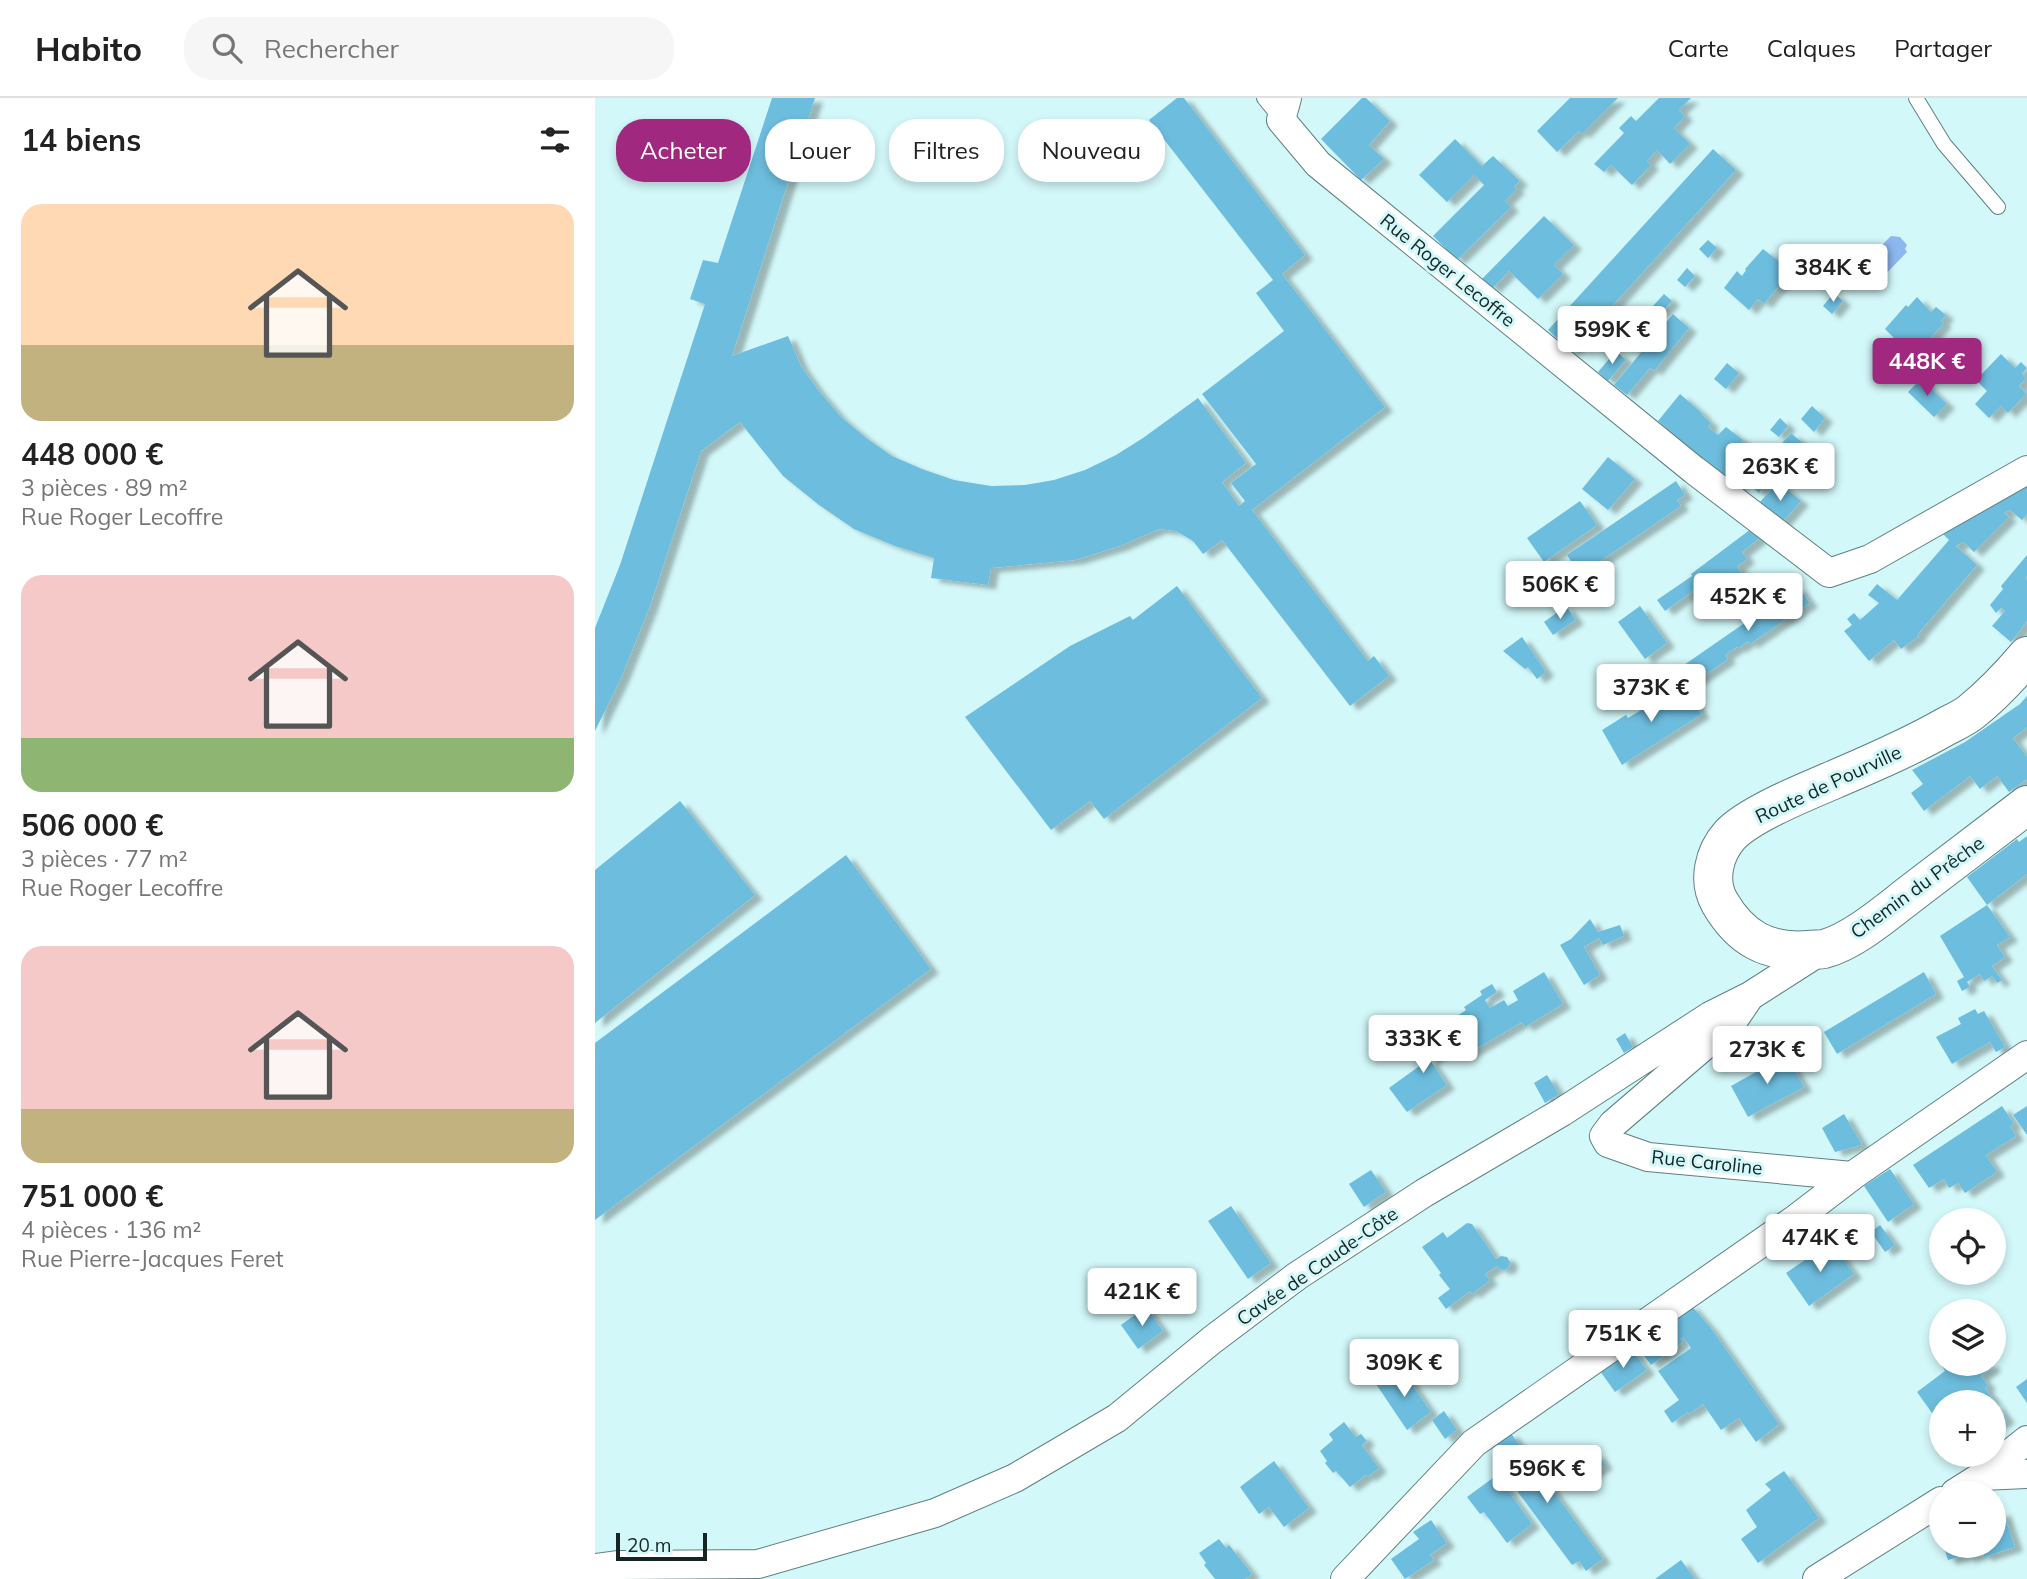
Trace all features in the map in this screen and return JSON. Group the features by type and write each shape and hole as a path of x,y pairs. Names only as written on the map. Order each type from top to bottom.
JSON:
{"main road":[{"name":"Route de Pourville","path":"1812,949 1778,949 1759,944 1743,932 1719,901 1714,882 1714,862 1721,847 1732,833 1752,818 1914,745 1969,714 2006,680 2027,656"},
{"name":"Chemin du Prêche","path":"1812,949 1851,937 2027,806"}],"street":[{"name":"Rue Roger Lecoffre","path":"1284,109 1318,164 1694,470 1829,573 1870,559 2027,470"},
{"name":"Rue Caroline","path":"1812,949 1750,996 1733,1021 1613,1124 1604,1136 1608,1143 1648,1157 1853,1176"},
{"name":"Cavée de Caude-Côte","path":"595,1568 619,1565 758,1564 935,1513 1015,1478 1117,1418 1212,1340 1297,1276 1424,1193 1562,1112 1710,1016 1750,996"},
{"path":"1345,1579 1474,1443 2027,1055"},
{"path":"1974,1481 2027,1440"},
{"path":"1982,1476 2027,1474"},
{"path":"1817,1579 1929,1509"}],"lane":[{"path":"1264,98 1284,109"},
{"path":"1916,98 1944,144 1998,207"}],"water":[{"path":"1891,236 1900,237 1907,245 1907,252 1875,285 1858,269"}],"building":[{"path":"772,98 815,98 808,119 765,119"},
{"path":"1177,98 1184,98 1305,255 1282,274 1385,407 1252,510 1368,661 1374,656 1389,676 1350,706 1222,540 1203,554 1193,541 1176,531 1159,529 1120,546 1075,560 991,568 988,585 931,578 934,558 854,529 819,505 783,476 740,422 701,451 650,606 621,678 595,731 595,628 620,565 705,304 690,299 703,260 718,263 745,182 751,182 751,162 765,119 765,182 788,182 732,356 788,336 801,366 818,390 840,416 865,437 892,456 922,469 954,480 991,486 1025,485 1054,480 1085,470 1143,438 1198,398 1246,463 1222,482 1239,506 1245,501 1231,483 1256,464 1202,394 1284,331 1256,293 1273,280 1165,141 1165,119 1150,119"},
{"path":"1362,98 1366,98 1390,121 1369,145 1384,159 1361,180 1321,139"},
{"path":"1570,98 1618,98 1582,134 1579,131 1557,152 1537,131"},
{"path":"1659,98 1691,98 1679,110 1685,116 1674,128 1690,144 1670,164 1657,150 1647,161 1651,165 1632,185 1611,165 1604,172 1594,164 1624,133 1619,128 1631,116 1636,121"},
{"path":"1455,139 1482,166 1493,156 1520,181 1514,186 1517,189 1505,201 1511,207 1457,260 1433,236 1484,185 1474,175 1447,202 1419,175"},
{"path":"1713,149 1736,170 1571,351 1548,330"},
{"path":"1544,216 1574,245 1554,265 1563,274 1538,299 1509,271 1492,289 1482,279"},
{"path":"1708,240 1717,248 1708,258 1699,249"},
{"path":"1763,249 1791,271 1764,304 1758,299 1749,310 1724,288 1737,271 1742,276"},
{"path":"1687,268 1695,276 1685,287 1677,280"},
{"path":"1834,293 1843,301 1832,314 1823,306"},
{"path":"1664,294 1672,301 1661,313 1653,306"},
{"path":"1917,297 1931,312 1936,307 1946,315 1941,321 1944,323 1913,357 1885,329 1906,305 1908,307"},
{"path":"1673,314 1689,328 1654,371 1650,368 1627,395 1614,385"},
{"path":"1645,323 1652,329 1634,350 1627,343"},
{"path":"1616,351 1626,360 1608,381 1598,372"},
{"path":"2001,354 2015,368 2021,362 2027,368 2022,374 2026,378 2019,386 2026,394 2008,413 2001,406 1989,418 1975,404 1987,391 1976,380"},
{"path":"1727,363 1739,373 1726,389 1714,379"},
{"path":"1921,379 1947,404 1934,417 1908,392"},
{"path":"1680,394 1703,414 1711,423 1708,427 1718,435 1726,427 1743,440 1735,450 1755,467 1737,488 1658,421"},
{"path":"1812,406 1825,418 1814,432 1801,419"},
{"path":"1780,418 1788,426 1779,437 1770,430"},
{"path":"1791,433 1805,445 1783,471 1768,459"},
{"path":"1608,457 1635,479 1608,510 1582,489"},
{"path":"1764,465 1775,474 1759,493 1748,484"},
{"path":"1676,481 1685,495 1677,500 1681,506 1580,575 1567,555"},
{"path":"1778,482 1801,501 1779,526 1773,513 1760,502"},
{"path":"2027,487 2027,514 2022,520 2010,510 2004,513 2009,517 1974,552 1964,542 1956,546 1977,565 1917,635 1919,636 1901,649 1894,640 1869,661 1844,631 1852,625 1847,619 1854,613 1860,620 1879,603 1868,595 1877,584 1897,600 1949,540 1943,534"},
{"path":"1580,501 1597,525 1544,562 1527,538"},
{"path":"1751,529 1761,537 1742,552 1747,559 1737,567 1745,578 1743,583 1736,583 1733,578 1723,585 1715,575 1665,611 1657,600"},
{"path":"2027,555 2027,621 2011,642 1992,626 2005,611 2001,608 1996,613 1990,605 2003,589 2001,586"},
{"path":"1177,586 1262,698 1104,819 1090,801 1051,830 965,717 1070,646 1130,616 1133,620"},
{"path":"1798,586 1810,603 1750,644 1748,641 1725,655 1728,659 1696,681 1684,665"},
{"path":"1566,606 1576,620 1553,635 1544,622"},
{"path":"1640,606 1667,643 1645,659 1618,622"},
{"path":"1522,637 1546,672 1537,679 1528,667 1525,669 1503,651"},
{"path":"1683,684 1702,714 1622,765 1602,730 1626,715 1628,718"},
{"path":"2027,696 2027,727 2013,738 2027,757 2027,779 2009,792 1997,776 1980,789 1970,776 1924,811 1911,793 1923,784 1912,770 1965,742 2020,704"},
{"path":"680,801 755,895 595,1023 595,870"},
{"path":"2027,836 2027,874 1987,905 1967,877 2017,839 2019,842"},
{"path":"846,855 931,969 595,1220 595,1043"},
{"path":"1987,905 2010,937 1997,945 2005,957 1992,966 2002,980 1997,983 1992,976 1984,981 1980,974 1967,982 1970,987 1962,991 1957,981 1964,977 1940,936"},
{"path":"1590,919 1598,932 1620,925 1624,936 1603,945 1599,938 1584,947 1600,975 1584,985 1560,945 1571,939"},
{"path":"1544,972 1563,1004 1525,1027 1522,1022 1464,1056 1445,1024 1466,1010 1464,1007 1482,995 1480,991 1492,984 1497,992 1485,1000 1490,1008 1504,1000 1508,1006 1518,1000 1513,991"},
{"path":"1924,972 1936,994 1837,1054 1824,1032"},
{"path":"1975,1009 1978,1014 1984,1011 2005,1047 1996,1052 1990,1042 1952,1064 1936,1037 1961,1024 1958,1018"},
{"path":"1444,1030 1453,1047 1430,1060 1447,1085 1407,1112 1389,1088 1429,1059 1419,1045"},
{"path":"1625,1033 1633,1047 1624,1053 1616,1039"},
{"path":"1786,1055 1804,1087 1748,1117 1731,1086"},
{"path":"1547,1075 1559,1094 1545,1103 1534,1083"},
{"path":"2002,1106 2014,1124 2010,1126 2016,1136 1986,1155 1997,1172 1965,1193 1958,1183 1949,1188 1944,1179 1929,1188 1913,1165"},
{"path":"2027,1106 2027,1135 2013,1115"},
{"path":"1844,1114 1862,1145 1835,1152 1822,1128"},
{"path":"1890,1169 1914,1204 1888,1222 1864,1186"},
{"path":"1371,1170 1386,1192 1364,1207 1349,1184"},
{"path":"1231,1206 1271,1263 1248,1279 1208,1221"},
{"path":"1467,1223 1472,1224 1496,1259 1507,1257 1509,1267 1505,1270 1497,1266 1485,1274 1490,1280 1446,1309 1438,1298 1450,1289 1422,1247 1443,1232 1447,1238"},
{"path":"1880,1225 1895,1245 1885,1252 1871,1232"},
{"path":"1831,1242 1854,1274 1809,1306 1786,1273"},
{"path":"1690,1304 1710,1327 1779,1424 1756,1442 1739,1418 1721,1430 1703,1404 1672,1423 1664,1411 1679,1400 1658,1371 1691,1348 1683,1337 1680,1339 1683,1342 1651,1365 1636,1345"},
{"path":"1146,1307 1163,1331 1138,1349 1121,1325"},
{"path":"1631,1349 1647,1370 1615,1392 1600,1371"},
{"path":"1401,1368 1431,1412 1407,1430 1376,1384"},
{"path":"1938,1376 1981,1376 1988,1385 1986,1390 1929,1390 1929,1409 1917,1392"},
{"path":"2027,1379 2027,1403 2016,1387"},
{"path":"1444,1411 1457,1430 1445,1439 1432,1420"},
{"path":"1344,1422 1356,1437 1361,1434 1367,1441 1362,1445 1379,1468 1350,1487 1336,1471 1333,1473 1320,1451 1333,1440 1329,1434"},
{"path":"1510,1432 1603,1559 1586,1571 1579,1561 1572,1565 1506,1476 1512,1471 1493,1445"},
{"path":"1597,1453 1605,1465 1587,1477 1579,1467"},
{"path":"1274,1461 1309,1508 1284,1527 1269,1507 1259,1514 1240,1487"},
{"path":"1784,1471 1819,1518 1758,1563 1741,1539 1757,1527 1746,1510 1771,1490 1765,1484"},
{"path":"1497,1475 1532,1524 1507,1543 1484,1512 1480,1514 1467,1497"},
{"path":"1431,1520 1447,1543 1430,1555 1434,1560 1405,1579 1391,1559 1419,1539 1413,1532"},
{"path":"2006,1520 2015,1547 2006,1550"},
{"path":"1219,1539 1226,1548 1229,1545 1252,1574 1245,1579 1215,1579 1199,1553"},
{"path":"1681,1560 1695,1579 1655,1579"}]}
